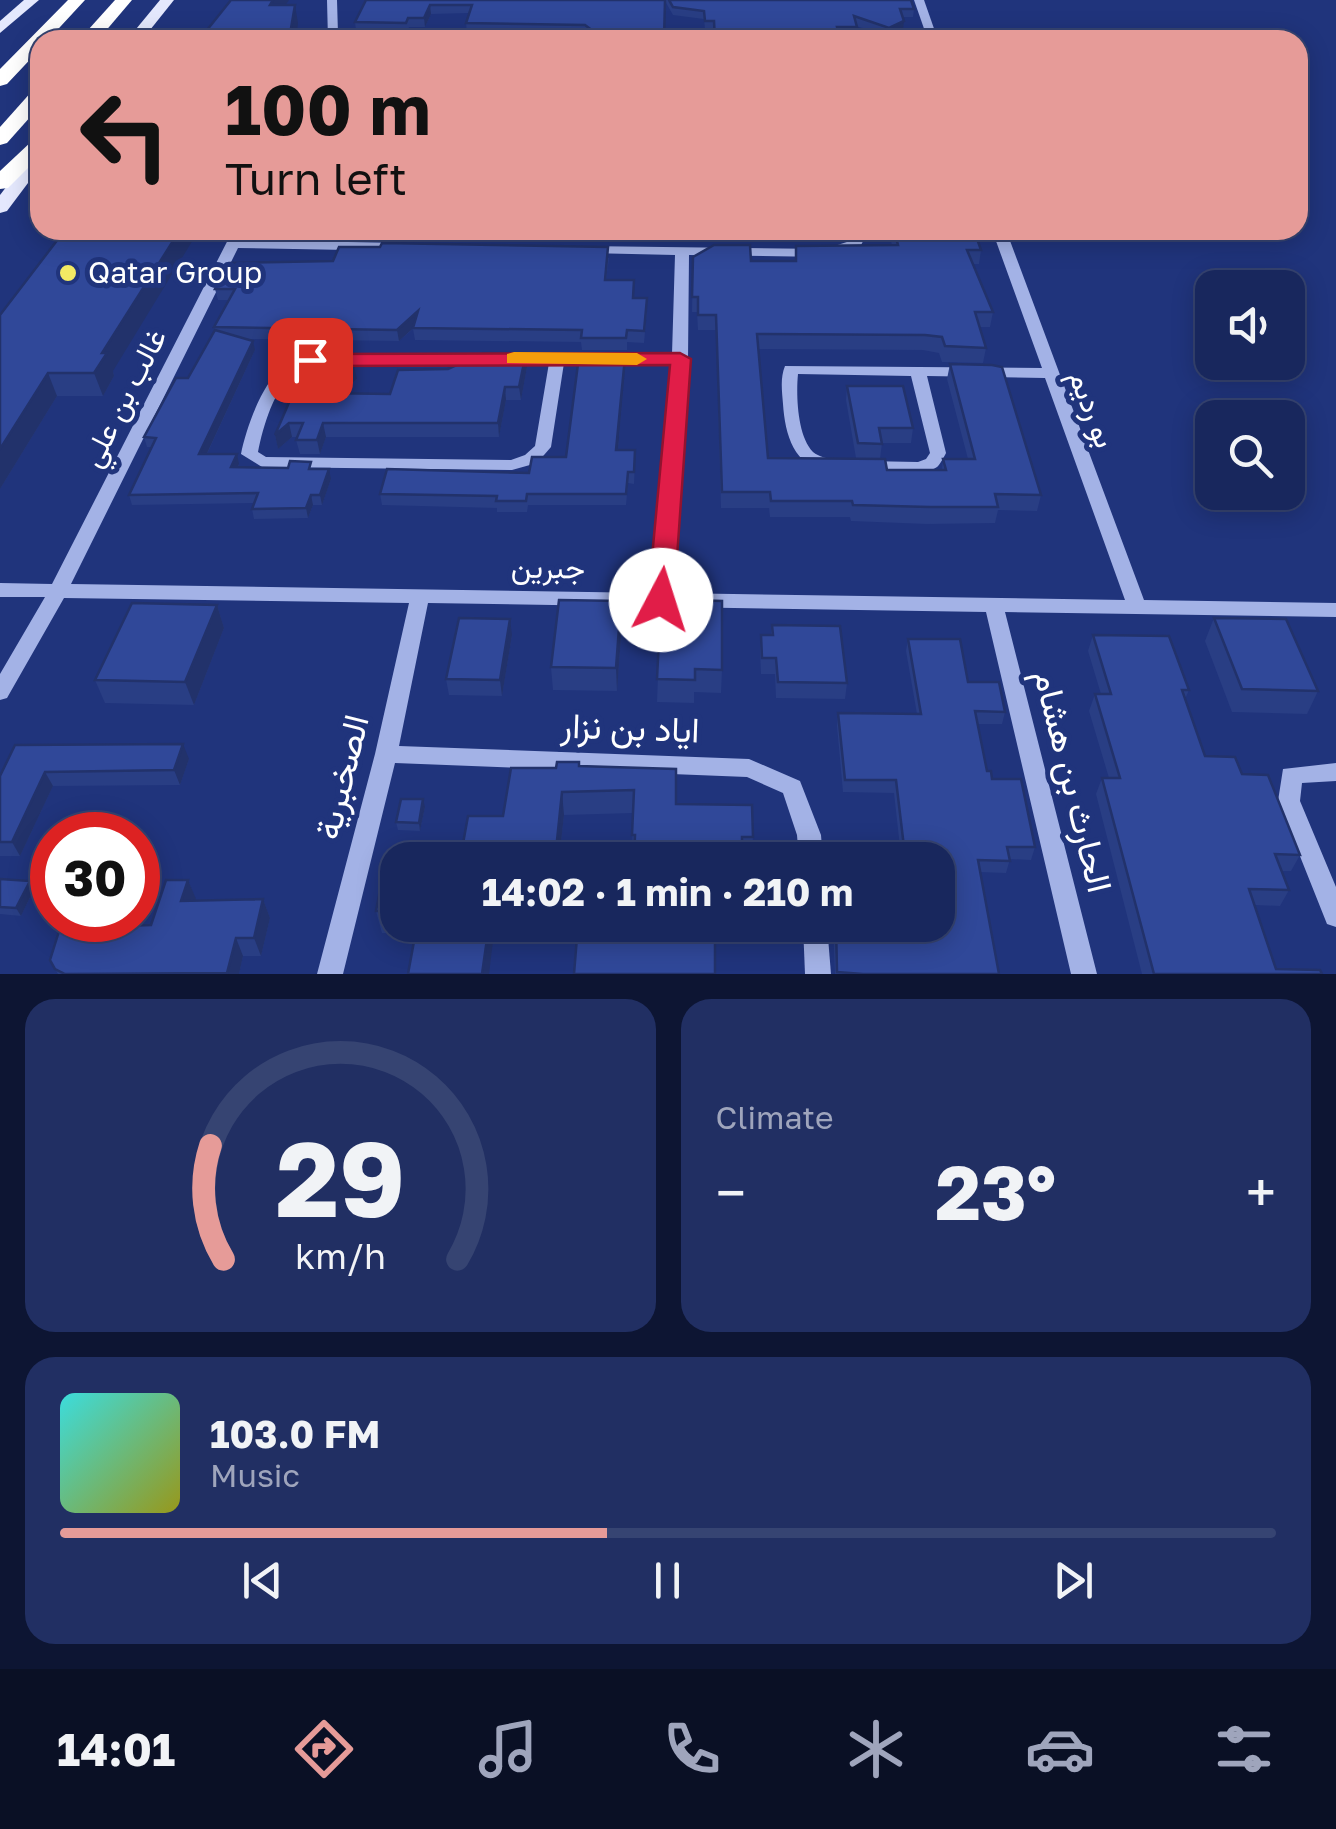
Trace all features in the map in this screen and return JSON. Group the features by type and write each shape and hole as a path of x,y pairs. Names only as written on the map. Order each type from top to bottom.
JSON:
{"highway":[{"path":"48,30 77,0"},
{"path":"97,30 124,0"},
{"path":"0,80 30,49"},
{"path":"0,139 30,105"},
{"path":"0,183 30,154"}],"main road":[{"path":"142,30 167,0"},
{"path":"0,15 29,3"},
{"path":"0,29 29,3"},
{"path":"0,207 30,169"}],"street":[{"path":"332,0 334,30"},
{"path":"919,0 929,30"},
{"name":"غالب بن علي","path":"0,692 58,591 234,240"},
{"path":"279,240 422,247"},
{"path":"364,246 366,240"},
{"path":"595,249 596,240"},
{"path":"576,249 826,253 857,240"},
{"name":"بو رديم","path":"1003,240 1137,607"},
{"path":"661,600 680,359 682,252"},
{"path":"557,358 544,447 531,459 512,464 262,462 249,454 250,442 279,379 290,368 310,360 557,358 680,359"},
{"path":"918,370 938,453 932,463 920,468 820,464 805,456 797,444 789,379 792,369 918,370 1049,373"},
{"name":"جبرين","path":"0,590 1336,610"},
{"name":"الصخبرية","path":"330,974 386,754 420,596"},
{"name":"الحارث بن هشام","path":"994,605 1084,974"},
{"name":"اياد بن نزار","path":"386,754 750,768 792,788 809,842"},
{"path":"1336,772 1290,775 1289,801 1336,916"},
{"path":"816,942 818,974"}],"building":[{"path":"231,0 273,0 270,5 295,5 291,30 207,30"},
{"path":"366,0 665,0 664,30 466,23 472,5 430,5 424,18 408,18 406,23 355,22"},
{"path":"669,0 911,0 914,9 900,9 904,21 889,28 854,16 857,27 837,27 838,30 714,30 714,21 705,21 704,11 673,7"},
{"path":"57,240 174,240 102,353 107,353 94,373 48,373 0,449 0,315"},
{"path":"897,240 978,240 981,250 967,250 993,312 975,312 986,348 945,346 942,337 925,335 757,334 768,458 885,459 887,470 946,470 943,459 975,459 950,364 992,365 1002,367 1041,495 995,494 998,507 930,507 853,505 852,501 771,501 770,492 722,492 716,315 698,315 698,297 692,297 693,257 714,245 750,245 751,261 796,261 796,246 898,245"},
{"path":"382,243 608,247 605,280 634,280 633,298 647,298 644,331 627,330 626,338 581,338 582,330 413,328 418,311 397,330 214,327 235,289 215,289 229,263 333,261 339,247 380,247"},
{"path":"215,330 253,341 199,454 237,454 231,467 288,468 290,461 311,462 309,469 329,469 320,495 311,495 306,508 252,509 258,493 129,495 156,438 144,437 176,378 188,378"},
{"path":"483,353 526,353 519,387 505,387 498,423 323,423 317,440 296,440 303,423 289,423 275,435 303,370 320,356 354,366 323,393 390,394 398,370 448,369"},
{"path":"579,356 625,357 616,450 635,450 634,472 628,472 626,494 527,494 526,501 496,501 497,496 380,494 387,469 529,473 532,457 566,457"},
{"path":"847,386 903,386 913,428 879,428 882,444 858,443"},
{"path":"661,599 722,601 722,670 695,669 695,680 657,679"},
{"path":"559,600 621,601 616,668 551,667"},
{"path":"132,603 217,605 185,682 95,680"},
{"path":"459,618 510,619 500,680 446,679"},
{"path":"1214,618 1286,619 1318,691 1242,689"},
{"path":"772,625 840,626 847,683 778,682 776,658 762,658 761,635 773,635"},
{"path":"1093,635 1169,636 1189,690 1182,690 1205,756 1235,757 1242,774 1268,775 1300,855 1275,854 1289,890 1249,889 1276,969 1320,970 1322,974 1154,974 1102,778 1120,778 1095,694 1111,694"},
{"path":"908,639 960,639 968,682 999,682 1005,712 975,711 987,771 991,771 992,779 1021,779 1035,847 1007,847 1010,861 978,860 999,974 837,972 836,942 955,942 955,842 903,842 896,780 845,780 838,713 921,714"},
{"path":"183,744 174,770 45,772 12,842 0,842 0,776 15,745"},
{"path":"557,762 579,762 579,766 676,769 676,804 752,805 753,837 742,837 742,842 635,842 634,790 562,792 557,842 463,842 468,816 503,816 511,768 556,768"},
{"path":"401,799 423,799 419,823 396,822"},
{"path":"0,879 30,881 16,908 0,907"},
{"path":"166,880 188,880 181,901 263,899 254,938 236,938 227,973 65,974 55,969 50,960 56,942 160,942 160,898"},
{"path":"414,942 487,942 482,974 408,974"},
{"path":"577,942 715,942 715,974 574,974"}],"slow traffic":[{"path":"514,358 637,359"}],"place":[{"name":"Qatar Group","path":"68,273"}],"route":[{"path":"310,360 680,359 661,600"}]}
